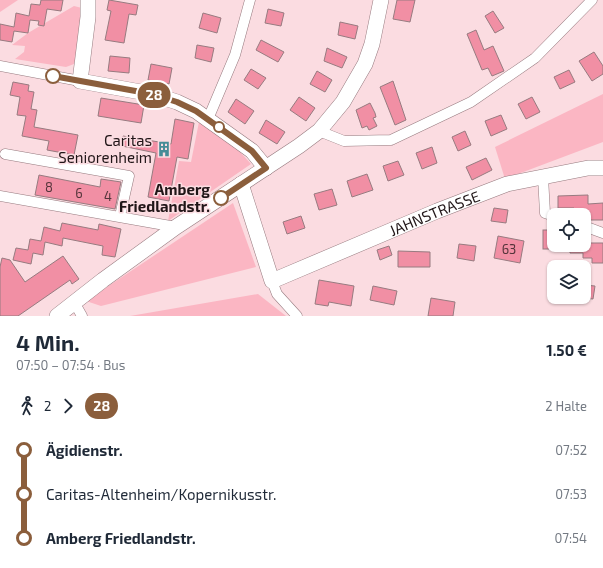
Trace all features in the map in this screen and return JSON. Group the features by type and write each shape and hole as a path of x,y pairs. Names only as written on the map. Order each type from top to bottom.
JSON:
{"street":[{"path":"80,81 88,17 88,0"},
{"path":"208,119 235,55 250,0"},
{"path":"57,316 176,227 266,168 319,130 343,102 365,64 372,44 381,0"},
{"path":"319,130 344,141 391,140 472,102 535,58 592,0"},
{"path":"0,66 152,94 177,102 196,111 252,151 266,168"},
{"path":"5,154 129,176 120,216"},
{"name":"JAHNSTRASSE","path":"272,281 438,210 506,184 588,168 603,168"},
{"path":"543,177 545,213 547,214"},
{"path":"241,184 272,281 278,294 297,316"},
{"path":"0,196 176,227"},
{"path":"591,229 603,233"},
{"path":"74,302 82,316"}],"shaded area":[{"path":"0,0 18,0 0,12"},
{"path":"74,6 82,8 77,55 74,64 66,67 15,59 24,52 25,46 12,45 28,33"},
{"path":"603,94 603,142 505,179 495,147"},
{"path":"199,122 233,144 251,164 168,221 179,161 191,162"},
{"path":"233,203 256,267 101,306 86,301"},
{"path":"258,294 286,316 130,316"}],"building":[{"path":"41,0 63,0 61,11 47,9 44,26 38,25 39,21 30,20 28,33 14,31 12,42 0,40 0,24 14,27 16,13 29,16 31,4 40,5"},
{"path":"109,0 138,5 136,15 129,14 124,43 105,40 111,11 107,10"},
{"path":"397,0 415,0 410,22 393,19"},
{"path":"268,9 284,13 281,26 265,23"},
{"path":"493,11 504,28 495,33 485,16"},
{"path":"203,13 221,18 217,33 199,28"},
{"path":"340,22 358,26 355,39 338,35"},
{"path":"476,30 484,50 493,46 504,71 492,76 488,68 482,70 467,34"},
{"path":"261,40 284,52 278,62 256,50"},
{"path":"197,45 214,48 211,62 195,58"},
{"path":"327,48 347,57 342,68 324,61"},
{"path":"594,52 603,66 603,74 592,81 579,61"},
{"path":"110,56 130,58 129,73 108,71"},
{"path":"151,64 172,68 169,84 148,80"},
{"path":"251,69 266,78 258,89 244,80"},
{"path":"569,70 575,82 560,89 554,77"},
{"path":"317,71 332,80 325,92 310,84"},
{"path":"393,81 406,120 395,125 380,87"},
{"path":"13,82 29,85 28,91 34,92 31,109 37,110 34,127 78,135 74,155 47,150 49,141 22,136 26,116 17,115 20,97 10,95"},
{"path":"299,97 315,108 306,121 290,110"},
{"path":"532,97 540,112 526,119 518,104"},
{"path":"101,98 144,105 141,123 98,116"},
{"path":"236,99 254,111 245,124 228,112"},
{"path":"370,103 375,113 376,117 373,118 377,126 369,130 367,126 362,128 356,110"},
{"path":"501,115 507,129 491,136 485,121"},
{"name":"Caritas Seniorenheim","path":"175,119 194,123 188,159 177,157 169,201 148,197 156,153 122,146 123,136 171,144"},
{"path":"266,120 285,132 277,144 259,133"},
{"path":"465,131 471,145 458,151 452,137"},
{"path":"432,147 437,163 422,169 416,153"},
{"path":"486,158 492,170 472,180 466,167"},
{"path":"398,161 404,175 388,181 383,166"},
{"path":"367,174 373,190 352,197 347,181"},
{"path":"39,175 100,187 101,179 121,182 115,209 35,195"},
{"path":"332,189 337,205 319,210 314,194"},
{"path":"588,195 588,204 603,203 603,220 591,220 591,208 558,208 558,196"},
{"path":"494,208 508,210 506,223 491,221"},
{"path":"301,216 305,228 287,234 283,222"},
{"path":"62,223 98,230 99,224 121,229 115,257 102,255 103,246 63,238 62,246 45,242 43,255 33,253 31,264 13,260 16,248 28,250 30,239 41,241 44,227 60,231"},
{"path":"543,230 547,230 547,249 543,249"},
{"path":"498,236 524,241 520,263 494,258"},
{"path":"591,243 603,243 603,263 592,263 592,258 583,258 583,253 570,253 591,252"},
{"path":"459,244 476,246 474,261 457,258"},
{"path":"389,246 392,255 380,260 377,250"},
{"path":"398,251 430,252 430,267 398,267"},
{"path":"63,256 79,279 72,284 70,280 18,316 0,316 0,267 2,258 10,260 25,282"},
{"path":"319,280 354,286 351,306 329,302 328,306 315,304"},
{"path":"373,286 397,291 394,305 370,300"},
{"path":"591,286 595,286 593,299 591,299"},
{"path":"431,298 455,302 453,316 428,316"}],"bus line":[{"name":"28","path":"53,76 152,94 177,102 196,111 252,151 266,168 221,198"}],"place":[{"name":"Caritas Seniorenheim","path":"164,149"},
{"name":"Amberg Friedlandstr.","path":"221,198"}]}
